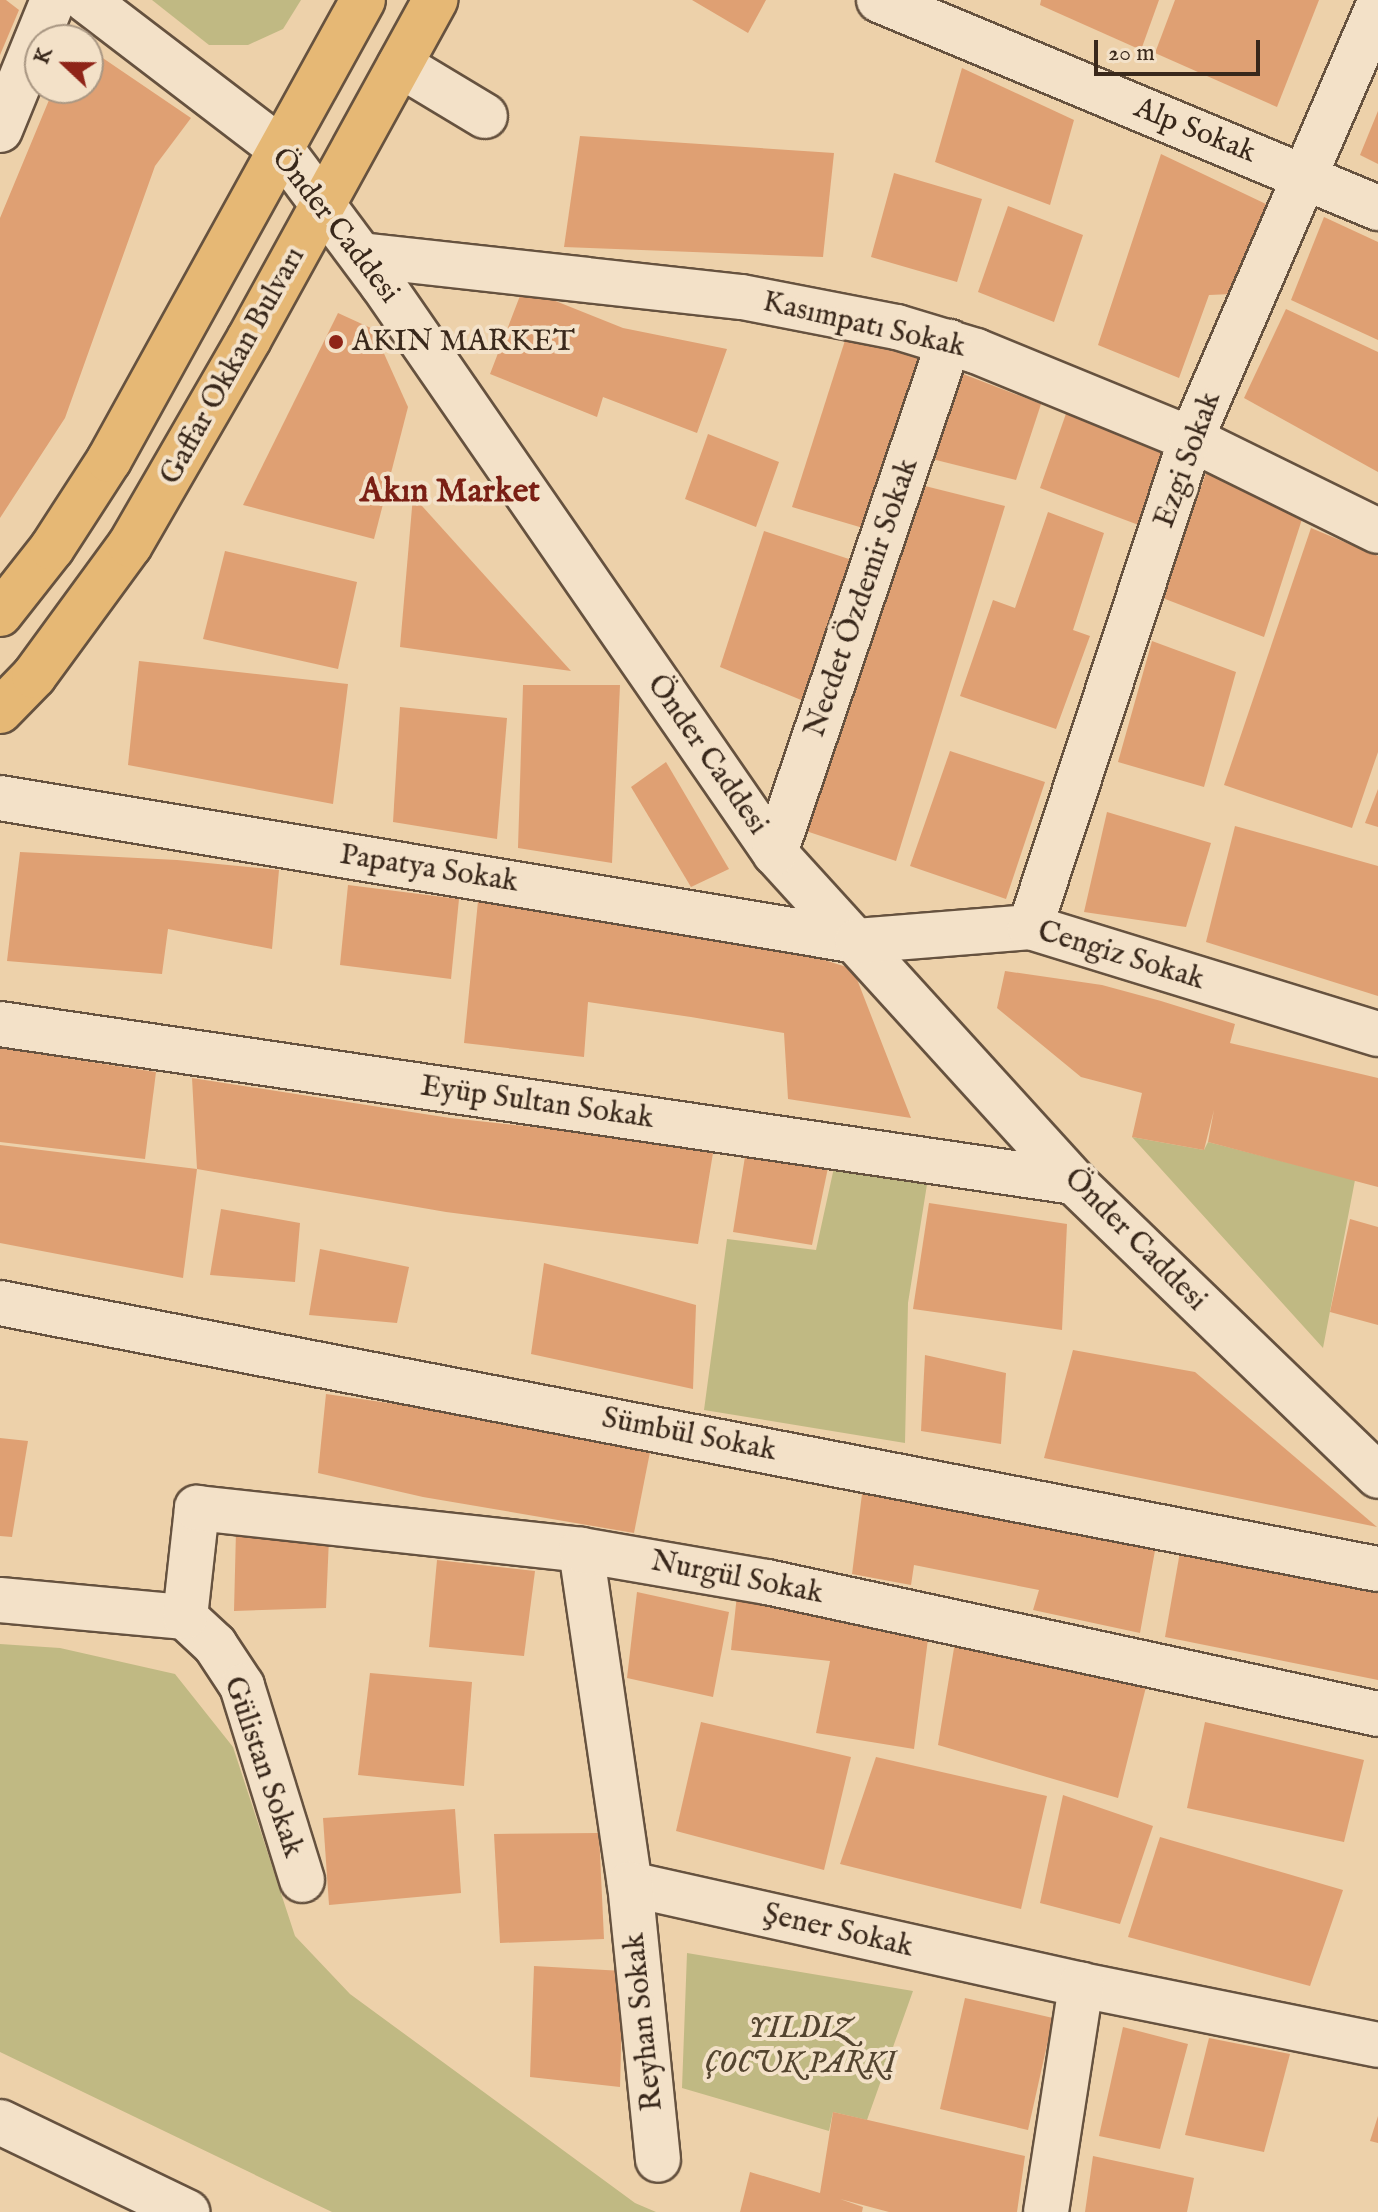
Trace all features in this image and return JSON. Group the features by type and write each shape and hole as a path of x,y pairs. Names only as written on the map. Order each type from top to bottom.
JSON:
{"main road":[{"name":"Gaffar Okkan Bulvarı","path":"0,614 52,548 109,460 363,0"},
{"name":"Gaffar Okkan Bulvarı","path":"0,711 34,676 130,545 325,203 435,0"}],"street":[{"path":"0,130 53,0"},
{"name":"Önder Caddesi","path":"86,0 282,150 325,203 775,853 1074,1182 1378,1476"},
{"name":"Alp Sokak","path":"879,0 1378,208"},
{"name":"Ezgi Sokak","path":"1030,927 1191,439 1307,177 1378,6"},
{"path":"400,65 485,116"},
{"name":"Kasımpatı Sokak","path":"361,255 742,297 855,317 949,342 1191,439 1378,531"},
{"name":"Necdet Özdemir Sokak","path":"775,853 949,342"},
{"name":"Papatya Sokak","path":"0,798 857,941"},
{"name":"Cengiz Sokak","path":"857,941 1030,927 1378,1034"},
{"name":"Eyüp Sultan Sokak","path":"0,1024 1074,1182"},
{"name":"Sümbül Sokak","path":"0,1303 1378,1569"},
{"name":"Nurgül Sokak","path":"185,1617 197,1508 581,1550 767,1582 1378,1714"},
{"path":"581,1550 630,1884"},
{"path":"0,1600 185,1617"},
{"name":"Gülistan Sokak","path":"185,1617 215,1645 242,1686 302,1880"},
{"name":"Şener Sokak","path":"630,1884 1081,1985 1378,2045"},
{"name":"Reyhan Sokak","path":"630,1884 658,2160"},
{"path":"1046,2212 1081,1985"},
{"path":"0,2122 187,2212"}],"green space":[{"path":"152,0 301,0 283,29 248,45 209,45"},
{"path":"1132,1137 1204,1150 1208,1142 1355,1180 1323,1348"},
{"path":"835,1163 929,1172 908,1303 905,1443 704,1410 727,1239 816,1250"},
{"path":"0,1644 60,1648 175,1674 233,1747 295,1936 350,1994 635,2203 656,2212 332,2212 0,2052"},
{"name":"YILDIZ ÇOCUK PARKI","path":"687,1953 913,1991 867,2120 833,2112 829,2131 682,2088"}],"building":[{"path":"0,0 6,0 19,10 0,55"},
{"path":"692,0 766,0 748,33"},
{"path":"1041,0 1159,0 1141,50 1040,5"},
{"path":"1175,0 1319,0 1277,107 1155,53"},
{"path":"104,59 191,118 155,166 65,418 0,518 0,218 47,104 104,104"},
{"path":"962,68 1074,120 1050,205 935,162"},
{"path":"1378,111 1378,164 1360,155"},
{"path":"580,136 834,153 823,257 564,247"},
{"path":"1161,154 1268,205 1232,294 1209,295 1179,378 1098,345"},
{"path":"894,173 982,199 957,282 871,257"},
{"path":"1008,206 1083,235 1054,322 978,292"},
{"path":"1324,217 1378,242 1378,340 1291,300"},
{"path":"523,288 623,328 727,349 697,433 603,397 597,417 490,374"},
{"path":"1286,309 1378,352 1378,472 1244,398"},
{"path":"338,313 373,329 408,407 374,539 243,505"},
{"path":"848,331 924,358 863,528 792,507"},
{"path":"958,372 1041,404 1016,480 928,458"},
{"path":"1069,405 1171,446 1144,527 1040,488"},
{"path":"708,434 779,462 756,527 685,499"},
{"path":"1208,468 1304,513 1264,637 1160,597"},
{"path":"917,484 1005,506 896,861 806,831"},
{"path":"413,496 571,671 400,647"},
{"path":"1048,512 1104,533 1073,630 1090,636 1056,729 960,696 993,600 1015,608"},
{"path":"1311,528 1378,556 1378,752 1352,828 1224,785"},
{"path":"764,531 855,561 811,704 720,667"},
{"path":"225,551 357,582 338,669 203,639"},
{"path":"1152,641 1236,672 1204,787 1118,762"},
{"path":"139,661 348,684 333,804 128,765"},
{"path":"523,685 620,685 612,863 518,848"},
{"path":"400,707 507,718 497,839 393,822"},
{"path":"950,751 1045,782 1006,899 910,866"},
{"path":"666,762 729,869 691,887 631,787"},
{"path":"1378,789 1378,827 1365,823"},
{"path":"1107,812 1211,843 1186,927 1084,912"},
{"path":"1235,826 1378,866 1378,996 1206,942"},
{"path":"20,852 177,860 279,870 272,949 168,929 162,974 7,961"},
{"path":"348,885 459,899 451,979 340,965"},
{"path":"478,901 786,948 853,969 911,1118 788,1099 784,1033 691,1017 588,1002 584,1057 464,1043"},
{"path":"1005,971 1102,985 1161,1001 1235,1024 1230,1043 1378,1078 1378,1187 1208,1142 1214,1110 1204,1150 1132,1137 1142,1093 1081,1077 997,1008"},
{"path":"0,1048 156,1072 145,1159 0,1142"},
{"path":"192,1078 450,1118 714,1147 698,1244 446,1212 197,1169"},
{"path":"747,1144 830,1158 812,1245 733,1232"},
{"path":"0,1145 197,1169 183,1278 0,1243"},
{"path":"929,1203 1067,1224 1062,1330 913,1309"},
{"path":"221,1209 300,1223 295,1282 210,1275"},
{"path":"1350,1219 1378,1227 1378,1325 1330,1312"},
{"path":"320,1249 409,1267 397,1323 309,1315"},
{"path":"544,1263 696,1305 693,1389 531,1354"},
{"path":"1073,1350 1195,1372 1377,1527 1044,1458"},
{"path":"925,1355 1006,1373 1001,1444 921,1431"},
{"path":"326,1394 437,1410 650,1452 634,1533 423,1497 318,1473"},
{"path":"0,1438 28,1441 12,1537 0,1536"},
{"path":"863,1486 1156,1545 1140,1633 1033,1610 1039,1590 914,1565 911,1585 852,1574"},
{"path":"236,1531 329,1538 326,1608 234,1611"},
{"path":"1180,1552 1290,1571 1378,1593 1378,1680 1165,1637"},
{"path":"437,1560 535,1571 524,1656 429,1647"},
{"path":"637,1592 729,1612 713,1697 627,1678"},
{"path":"737,1595 928,1639 914,1749 816,1733 830,1661 731,1650"},
{"path":"956,1636 1146,1687 1118,1798 938,1745"},
{"path":"370,1673 472,1682 464,1786 358,1775"},
{"path":"701,1722 851,1757 824,1870 676,1831"},
{"path":"1205,1722 1364,1760 1344,1842 1187,1808"},
{"path":"876,1757 1047,1796 1021,1909 840,1864"},
{"path":"1063,1795 1153,1826 1120,1924 1040,1903"},
{"path":"455,1809 461,1893 329,1905 323,1818"},
{"path":"599,1833 604,1939 500,1943 494,1834"},
{"path":"1160,1837 1343,1890 1310,1986 1128,1937"},
{"path":"534,1966 623,1971 620,2087 530,2077"},
{"path":"965,1998 1053,2018 1028,2130 940,2109"},
{"path":"1123,2027 1188,2044 1160,2149 1099,2136"},
{"path":"1209,2038 1290,2054 1264,2152 1185,2135"},
{"path":"833,2112 1025,2156 1017,2212 889,2212 840,2199 863,2207 862,2212 740,2212 750,2172 820,2193"},
{"path":"1378,2116 1378,2143 1370,2141"},
{"path":"1093,2156 1194,2178 1187,2212 1085,2212"}],"place":[{"name":"AKIN MARKET","path":"336,342"}],"district":[{"name":"Akın Market","path":"450,492"}]}
